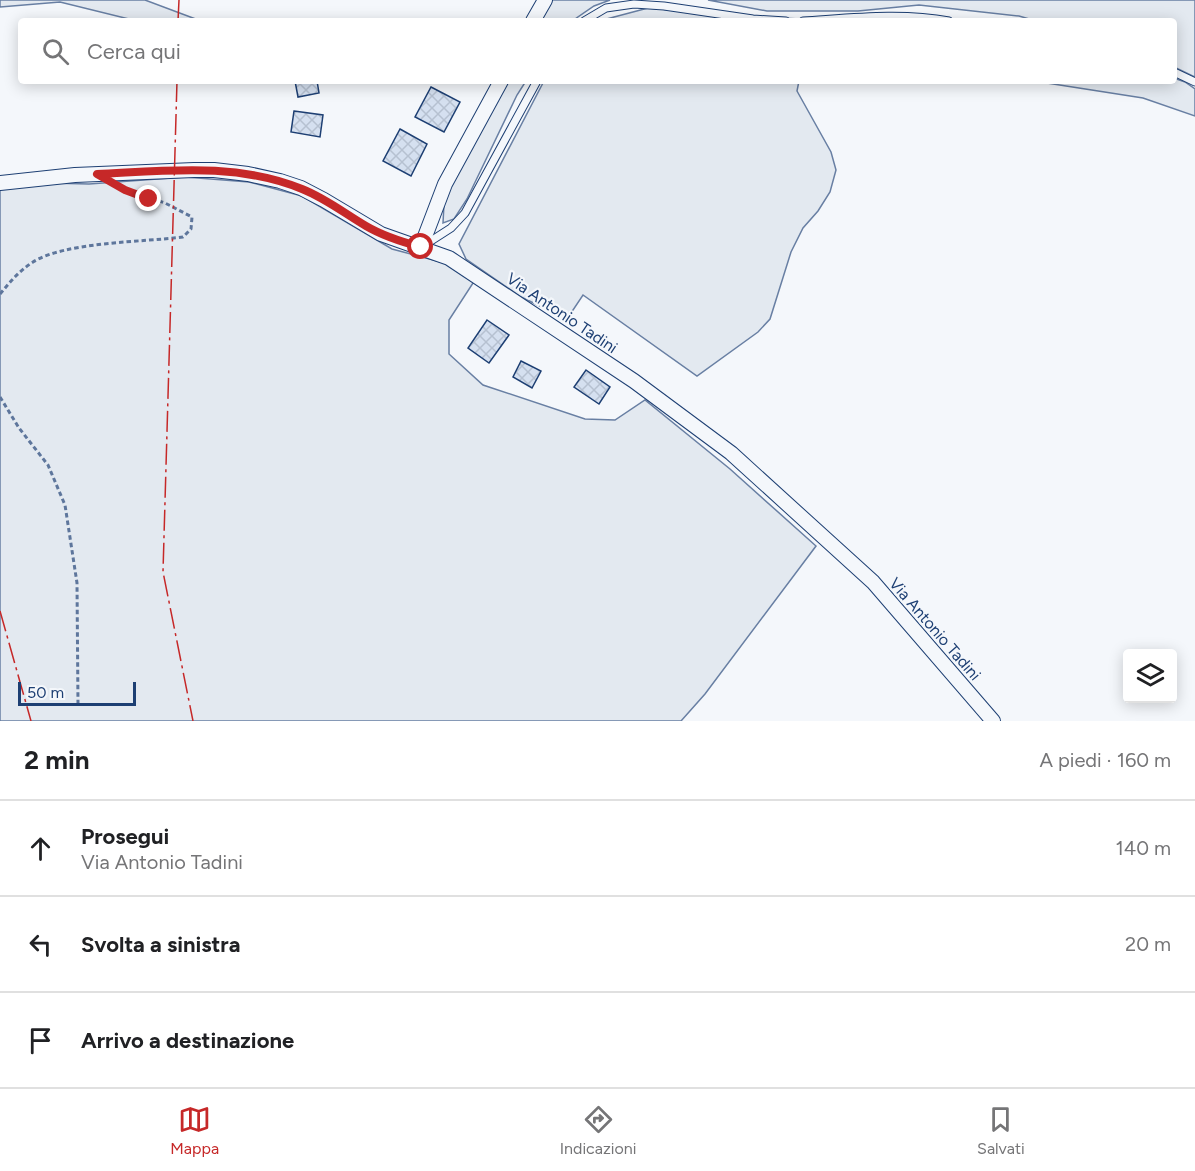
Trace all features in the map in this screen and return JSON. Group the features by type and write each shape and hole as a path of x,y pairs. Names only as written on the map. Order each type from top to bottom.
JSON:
{"street":[{"path":"535,18 545,0"},
{"path":"421,247 445,184 499,84"},
{"name":"Via Antonio Tadini","path":"0,183 97,174 214,170 259,176 301,188 381,234 449,258 634,381 731,453 873,582 993,721"}],"lane":[{"path":"589,18 606,8 634,4 746,18"},
{"path":"851,18 883,16 933,18"},
{"path":"1177,73 1195,82"},
{"path":"421,247 451,228 465,213 535,84"}],"path":[{"path":"0,294 16,274 35,260 70,248 183,237 191,229 192,217 182,210 125,190 97,174"},
{"path":"0,398 19,428 48,465 65,505 77,583 78,705"}],"shaded area":[{"path":"0,0 145,0 193,18 125,18 60,2 0,7"},
{"path":"550,0 610,0 594,6 576,18 540,18"},
{"path":"708,0 1195,0 1195,77 1177,68 1177,18 1026,18 919,5 858,11 767,11"},
{"path":"648,8 777,18 610,18"},
{"path":"1177,79 1195,89 1195,116 1143,98 1053,84 1177,84"},
{"path":"503,84 524,84 467,199 454,219 443,223 444,204 451,181"},
{"path":"542,84 798,84 797,91 831,152 836,170 830,192 818,211 803,228 791,252 770,319 758,332 697,376 583,295 567,319 521,297 466,259 459,244"},
{"path":"185,177 249,182 302,196 392,249 452,265 475,280 449,320 449,354 483,385 585,419 615,420 645,400 730,469 816,546 705,694 681,721 0,721 0,186 49,183 89,184"}],"building":[{"path":"296,84 318,84 319,93 298,97"},
{"path":"431,87 460,102 444,132 415,117"},
{"path":"294,111 323,115 320,137 291,132"},
{"path":"400,129 427,144 411,176 383,161"},
{"path":"487,320 509,335 489,363 468,348"},
{"path":"521,361 541,371 532,388 513,377"},
{"path":"586,370 610,387 599,404 574,387"}],"power":[{"path":"178,18 179,0"},
{"path":"177,84 163,572 193,721"},
{"path":"0,611 31,721"}],"route":[{"path":"149,199 125,190 97,174 214,170 259,176 301,188 381,234 421,247"}]}
